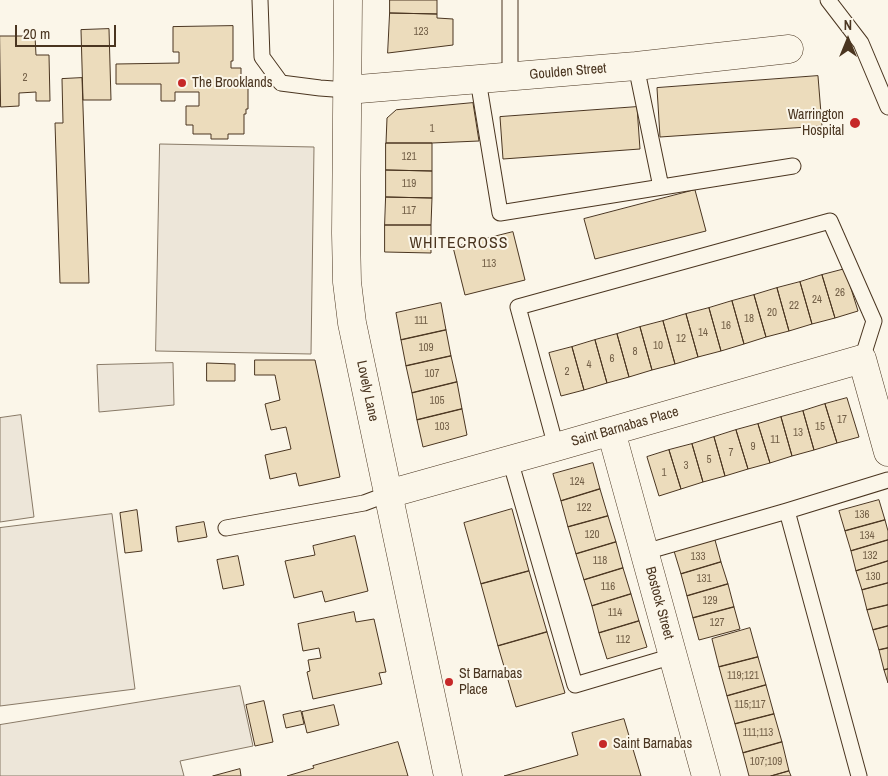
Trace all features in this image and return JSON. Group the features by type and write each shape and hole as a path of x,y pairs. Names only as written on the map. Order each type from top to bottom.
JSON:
{"street":[{"name":"Lovely Lane","path":"348,0 346,233 347,282 352,323 448,776"},
{"name":"Goulden Street","path":"347,90 636,66 789,49"},
{"name":"Saint Barnabas Place","path":"388,494 862,358"},
{"path":"862,358 888,452"},
{"name":"Bostock Street","path":"611,431 706,776"}],"lane":[{"path":"260,0 262,57 281,83 347,90"},
{"path":"510,0 510,77"},
{"path":"828,0 861,42 888,108"},
{"path":"636,66 661,187"},
{"path":"478,80 500,213 793,166"},
{"path":"556,447 518,307 830,221 874,321 862,358"},
{"path":"510,460 575,685 673,656"},
{"path":"645,552 888,480"},
{"path":"226,528 364,503 388,494"},
{"path":"787,511 859,776"}],"shaded area":[{"path":"160,144 314,147 311,354 156,351"},
{"path":"173,363 174,405 99,412 97,365"},
{"path":"21,415 34,517 0,522 0,418"},
{"path":"112,514 135,689 0,706 0,528"},
{"path":"240,686 253,746 180,761 184,776 0,776 0,725"}],"building":[{"path":"390,0 437,0 437,14 390,13"},
{"path":"390,13 437,14 437,18 453,19 453,45 388,53"},
{"name":"The Brooklands","path":"233,26 233,61 231,61 231,68 241,68 241,82 248,82 248,109 246,109 246,114 244,114 244,134 228,134 228,139 211,139 211,134 193,134 193,125 186,125 186,106 199,106 199,92 175,92 175,101 161,101 161,84 116,84 116,64 179,63 179,52 173,52 173,27"},
{"path":"109,29 111,100 83,100 81,30"},
{"path":"0,36 35,36 36,55 49,55 50,101 36,101 36,92 19,93 19,106 1,107"},
{"path":"818,76 822,126 660,137 657,88"},
{"path":"82,78 89,283 60,283 55,123 63,123 62,79"},
{"path":"473,103 479,141 386,143 387,118 396,110"},
{"path":"637,107 640,149 503,159 500,117"},
{"path":"386,143 432,143 432,171 386,170"},
{"path":"386,170 432,171 432,198 386,197"},
{"path":"695,190 706,231 595,259 584,219"},
{"path":"386,197 432,198 431,225 385,225"},
{"path":"385,225 431,225 431,253 385,252"},
{"path":"513,232 525,280 465,295 453,247"},
{"path":"845,269 858,311 835,318 822,275"},
{"path":"822,275 835,318 812,324 800,282"},
{"path":"800,282 812,324 789,331 777,288"},
{"path":"777,288 789,331 766,337 754,295"},
{"path":"754,295 766,337 744,344 732,301"},
{"path":"732,301 744,344 721,351 709,308"},
{"path":"441,303 446,330 401,340 396,313"},
{"path":"709,308 721,351 698,357 686,314"},
{"path":"686,314 698,357 675,364 663,321"},
{"path":"663,321 675,364 652,370 640,327"},
{"path":"640,327 652,370 629,377 617,334"},
{"path":"446,330 451,356 406,366 401,340"},
{"path":"617,334 629,377 607,383 595,340"},
{"path":"595,340 607,383 584,390 572,347"},
{"path":"572,347 584,390 561,396 549,353"},
{"path":"451,356 457,382 412,393 406,366"},
{"path":"255,360 315,360 340,477 299,486 296,473 270,479 265,455 291,449 286,427 271,430 265,404 280,400 275,375 255,375"},
{"path":"207,363 235,364 235,381 207,381"},
{"path":"457,382 462,409 417,420 412,393"},
{"path":"847,398 859,437 837,443 825,404"},
{"path":"825,404 837,443 814,450 803,411"},
{"path":"462,409 467,435 423,447 417,420"},
{"path":"803,411 814,450 792,456 781,417"},
{"path":"781,417 792,456 770,463 758,424"},
{"path":"758,424 770,463 748,469 736,430"},
{"path":"736,430 748,469 725,476 714,437"},
{"path":"714,437 725,476 703,482 692,444"},
{"path":"692,444 703,482 681,489 669,450"},
{"path":"669,450 681,489 659,496 647,457"},
{"path":"593,463 600,489 561,501 553,474"},
{"path":"600,489 608,516 568,527 561,501"},
{"path":"879,500 885,520 845,531 839,511"},
{"path":"512,509 529,571 481,584 464,523"},
{"path":"137,510 142,551 125,553 120,513"},
{"path":"608,516 616,542 576,554 568,527"},
{"path":"885,520 888,540 851,551 845,531"},
{"path":"204,522 207,537 178,542 176,527"},
{"path":"355,536 368,591 325,602 322,591 294,598 285,561 315,555 313,546"},
{"path":"715,540 721,562 681,574 674,551"},
{"path":"888,540 888,561 856,571 851,551"},
{"path":"616,542 623,568 584,580 576,554"},
{"path":"238,556 244,585 223,589 217,560"},
{"path":"888,561 888,583 862,590 856,571"},
{"path":"721,562 728,584 687,596 681,574"},
{"path":"623,568 631,594 592,606 584,580"},
{"path":"529,571 547,632 498,646 481,584"},
{"path":"888,583 888,605 867,610 862,590"},
{"path":"728,584 734,607 693,618 687,596"},
{"path":"631,594 639,621 599,633 592,606"},
{"path":"888,605 888,626 873,630 867,610"},
{"path":"734,607 740,629 699,640 693,618"},
{"path":"354,612 356,622 374,619 386,672 379,673 382,684 313,699 307,672 310,671 308,660 321,658 319,648 303,651 298,624"},
{"path":"639,621 647,647 607,659 599,633"},
{"path":"888,626 888,648 879,650 873,630"},
{"path":"750,628 758,657 719,667 712,639"},
{"path":"547,632 565,693 516,707 498,646"},
{"path":"888,648 888,669 884,670 879,650"},
{"path":"758,657 766,685 727,696 719,667"},
{"path":"888,669 888,683 884,670"},
{"path":"766,685 774,714 735,724 727,696"},
{"path":"264,701 273,742 255,746 246,705"},
{"path":"334,705 339,725 307,733 302,712"},
{"path":"301,711 304,724 286,728 283,715"},
{"path":"774,714 782,742 743,753 735,724"},
{"name":"Saint Barnabas","path":"624,719 641,776 504,776 578,755 572,733"},
{"path":"398,742 408,776 287,776 314,768 313,766"},
{"path":"782,742 789,771 771,776 749,776 743,753"},
{"path":"240,769 241,776 213,776"},
{"path":"789,771 791,776 771,776"}],"place":[{"name":"The Brooklands","path":"182,83"},
{"name":"Warrington Hospital","path":"855,123"},
{"name":"St Barnabas Place","path":"449,682"},
{"name":"Saint Barnabas","path":"603,744"}],"district":[{"name":"WHITECROSS","path":"459,244"}]}
